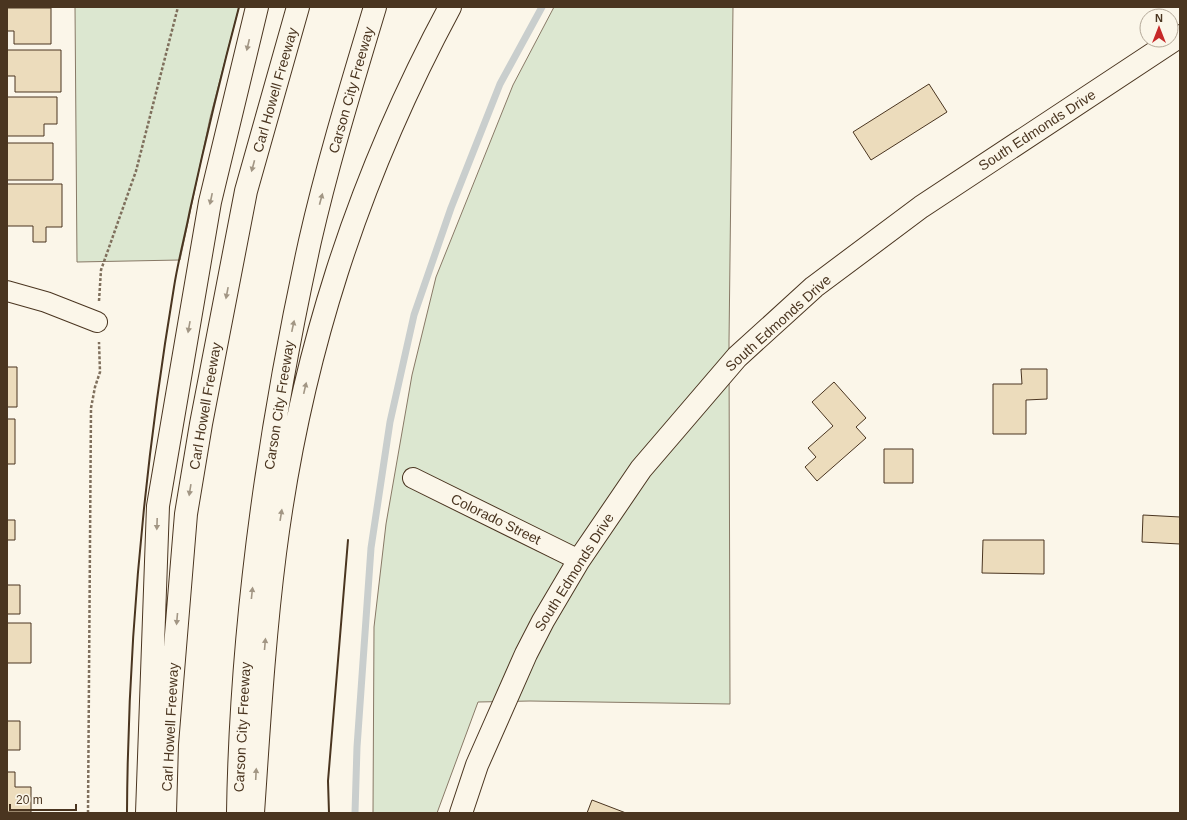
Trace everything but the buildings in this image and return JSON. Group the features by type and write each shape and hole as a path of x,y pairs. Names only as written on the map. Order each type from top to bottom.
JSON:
{"main road":[{"path":"147,813 158,506 210,202 257,7"},
{"name":"Carl Howell Freeway","path":"165,813 167,744 186,514 246,191 298,7"},
{"name":"Carson City Freeway","path":"238,813 240,745 252,593 264,497 286,360 311,240 347,100 375,7"},
{"path":"254,813 260,710 275,552 292,449 312,355 334,276 371,174 408,89 450,7"},
{"name":"South Edmonds Drive","path":"461,813 477,765 526,654 543,621 579,560 641,469 737,357 814,287 922,207 1180,36"}],"street":[{"path":"7,291 46,302 97,322"},
{"name":"Colorado Street","path":"413,478 579,560"}],"path":[{"path":"88,813 91,408 94,388 100,372 97,322 101,270 136,171 178,7"}],"green space":[{"path":"75,7 239,7 210,118 180,260 77,262"},
{"path":"554,7 733,7 729,342 730,704 530,701 478,702 437,813 373,813 374,627 386,524 412,375 436,277 513,85"}],"waterway":[{"path":"355,813 357,747 371,548 390,422 414,315 451,208 500,84 542,7"}],"wall":[{"path":"127,813 131,681 140,549 164,352 177,268 207,134 239,7"},
{"path":"329,813 328,781 348,540"}]}
